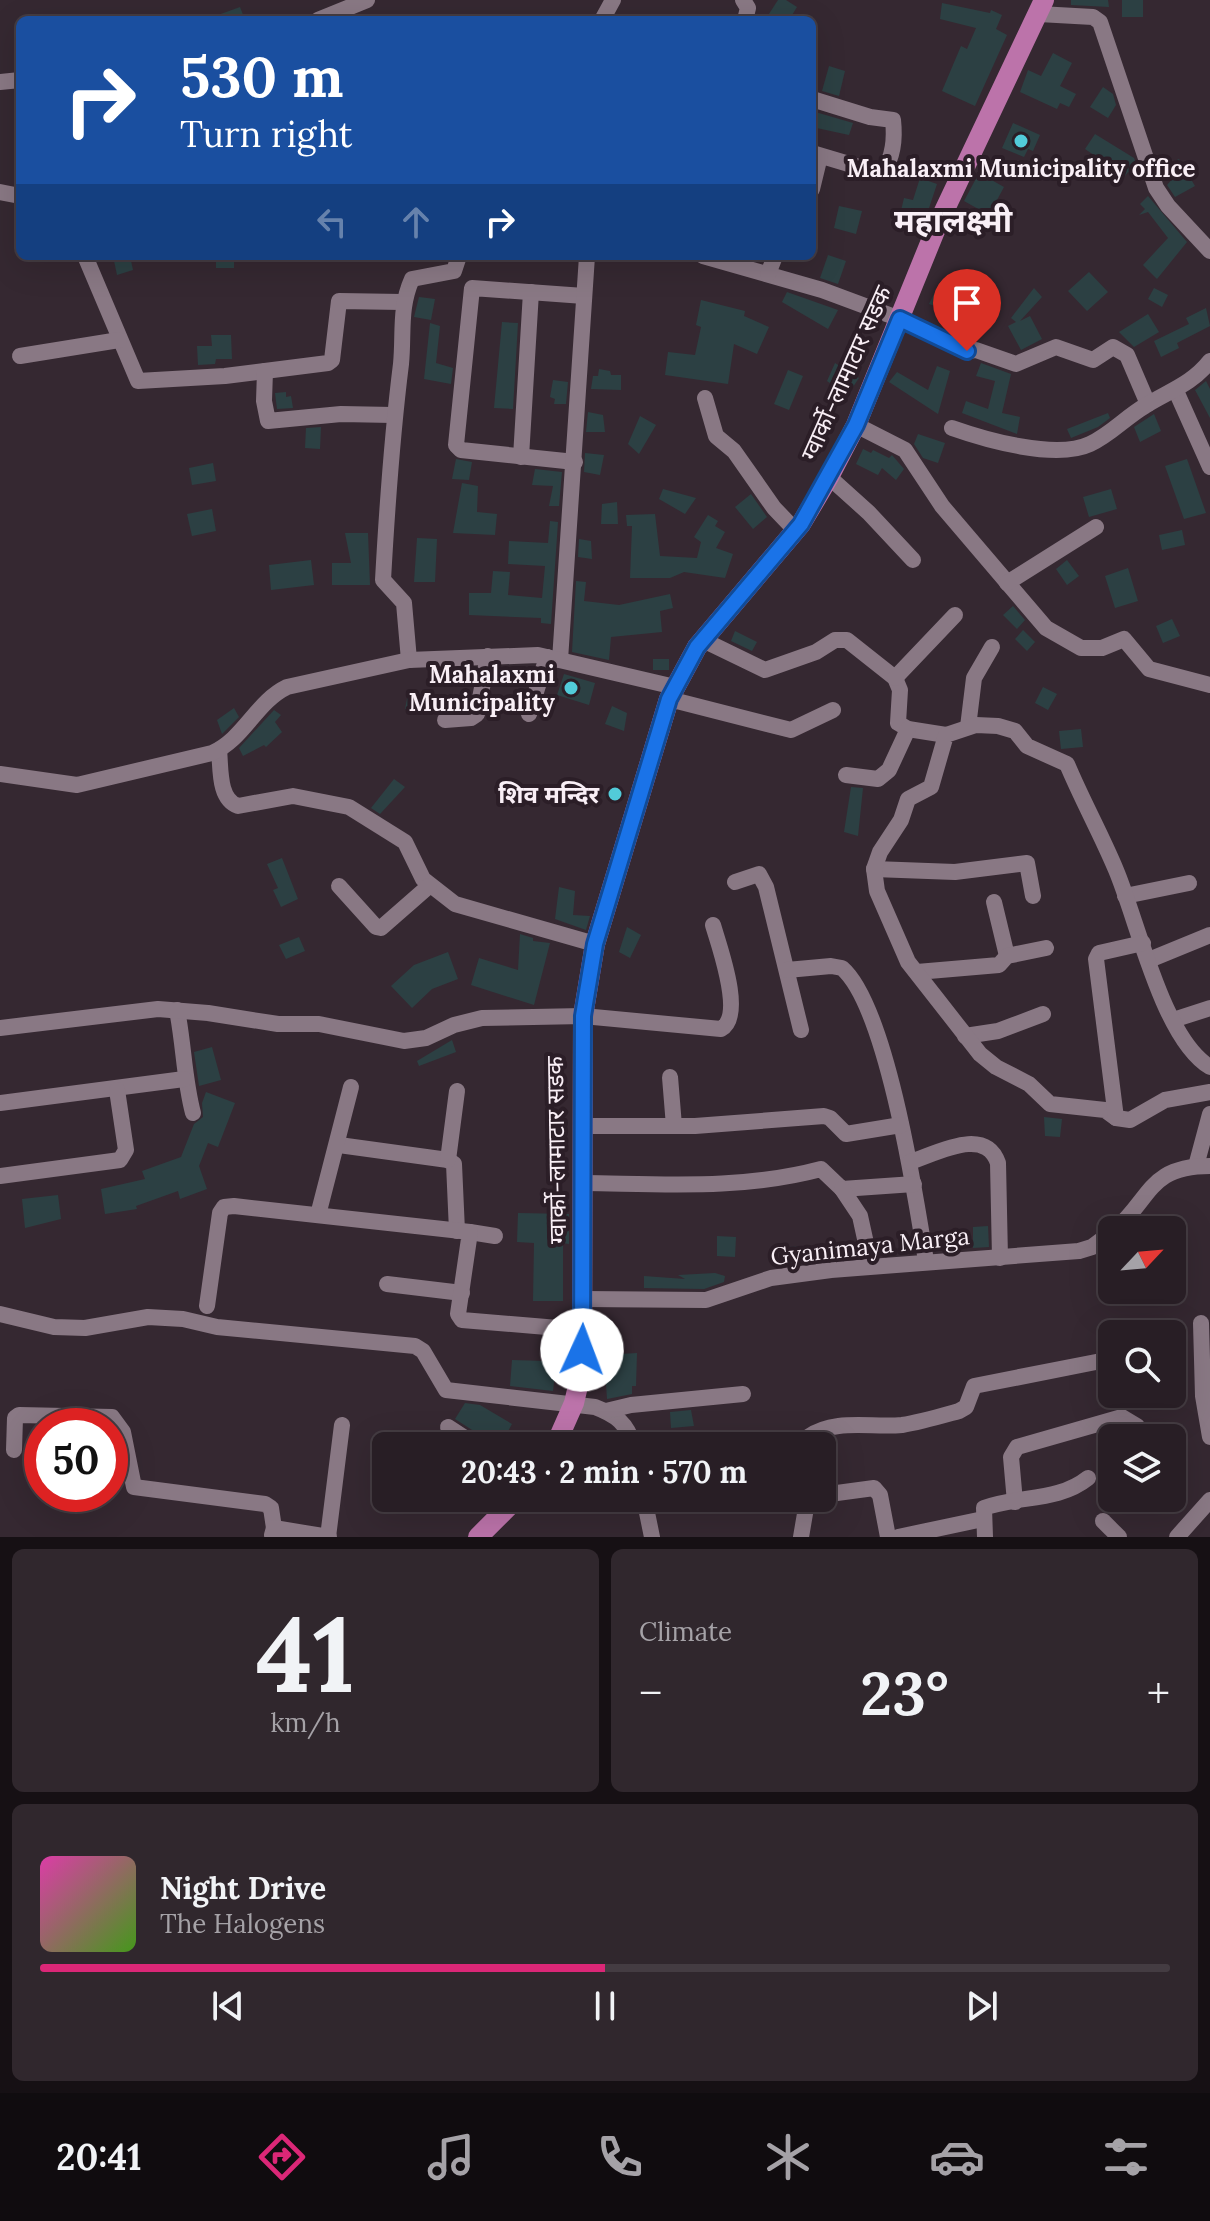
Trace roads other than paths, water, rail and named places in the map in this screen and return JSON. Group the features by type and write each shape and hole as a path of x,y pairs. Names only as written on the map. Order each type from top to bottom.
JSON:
{"main road":[{"name":"ग्वार्को-लामाटार सडक","path":"561,1432 574,1403 582,1369 583,1016 595,944 672,693 703,640 795,530 829,477 856,425 937,226 1042,7"},
{"path":"478,1537 503,1512"}],"street":[{"path":"328,16 367,0"},
{"path":"1042,7 1093,17 1100,22 1156,188 1168,206 1210,251"},
{"path":"816,100 870,117 893,120 891,160 884,170 869,170 841,159 816,154"},
{"path":"87,260 138,381 265,371 330,362 339,301 402,302"},
{"path":"409,660 404,603 383,580 393,415 401,363 402,302 412,279 454,271 458,260"},
{"path":"529,714 554,658 575,462 587,260"},
{"path":"717,260 900,319 967,351 976,350 1016,364 1056,347 1093,360 1113,347 1127,355 1148,404"},
{"path":"768,274 773,260"},
{"path":"575,462 461,450 456,445 471,290 474,287 584,296"},
{"path":"521,457 531,292"},
{"path":"20,356 119,340"},
{"path":"952,428 999,444 1069,450 1089,445 1148,404 1176,391 1210,361"},
{"path":"265,371 264,401 268,421 294,417 393,415"},
{"path":"1176,391 1210,467"},
{"path":"705,398 716,436 734,451 774,508 795,530"},
{"path":"856,425 905,450 942,506 1046,628 1081,648 1102,648 1124,639 1149,669 1210,685"},
{"path":"829,477 869,513 913,560"},
{"path":"1007,583 1096,527"},
{"path":"895,678 955,615"},
{"path":"703,640 765,670 816,652 835,640 847,640 895,678 900,690 898,723 908,729 946,735 968,727 998,726 1015,731 1027,746 1067,764 1125,896 1185,1046 1210,1067"},
{"path":"968,727 974,678 992,647"},
{"path":"445,720 471,718 477,714 488,656"},
{"path":"0,774 77,785 219,750 239,734 272,694 287,687 409,660 488,656 554,658 791,730 833,710"},
{"path":"846,775 878,779 889,770 908,729"},
{"path":"946,735 931,787 908,799 901,820 880,852 874,869 877,891 897,941 917,972 965,1036 996,1067 1029,1084 1050,1104 1105,1110 1116,1118 1130,1120 1165,1100 1210,1092"},
{"path":"219,750 225,795 230,803 238,806 293,796 349,807 405,842 429,886 455,904 595,944"},
{"path":"874,869 955,872 1027,863 1033,896"},
{"path":"735,882 759,874 766,887 801,1030"},
{"path":"1125,896 1189,883"},
{"path":"339,886 376,927 381,928 429,886"},
{"path":"994,902 1007,956"},
{"path":"0,1028 121,1011 177,1010 278,1024 319,1024 404,1041 426,1038 454,1025 482,1018 583,1016 726,1027 732,996 713,925"},
{"path":"1149,960 1210,935"},
{"path":"1116,1118 1096,959 1099,953 1143,943"},
{"path":"917,972 999,965 1007,956 1046,948"},
{"path":"787,970 831,966 850,975 861,994 880,1046 901,1125 926,1261"},
{"path":"1173,1020 1210,1008"},
{"path":"177,1010 187,1064 184,1079 193,1113"},
{"path":"965,1036 998,1031 1043,1014"},
{"path":"670,1077 674,1126"},
{"path":"0,1103 184,1079"},
{"path":"318,1215 339,1145 351,1087"},
{"path":"0,1176 120,1160 126,1150 117,1090"},
{"path":"448,1160 457,1091"},
{"path":"1203,1166 1210,1114"},
{"path":"583,1126 674,1126 793,1121 824,1116 846,1134 901,1125"},
{"path":"910,1162 968,1144 985,1144 994,1149 998,1163 1000,1258"},
{"path":"339,1145 448,1160 457,1170 464,1232 462,1293 458,1314 462,1320 582,1330"},
{"name":"Gyanimaya Marga","path":"1125,1216 1152,1183 1203,1166"},
{"path":"584,1183 718,1186 774,1180 821,1169 842,1189 860,1216 871,1266"},
{"path":"842,1189 914,1184"},
{"path":"207,1306 220,1213 224,1207 495,1236"},
{"name":"Gyanimaya Marga","path":"583,1299 706,1300 771,1278 926,1261 1079,1251 1098,1242"},
{"path":"387,1284 462,1293"},
{"path":"0,1314 54,1327 85,1328 148,1317 183,1319 217,1327 415,1346 423,1351 446,1390 574,1403 606,1411 627,1427 629,1432"},
{"path":"1201,1323 1203,1396 1210,1437"},
{"path":"814,1432 841,1425 902,1425 959,1411 966,1407 974,1386 1098,1362"},
{"path":"606,1411 631,1405 743,1394"},
{"path":"14,1450 15,1418 19,1415 112,1417 123,1432 134,1487 265,1504 271,1508 273,1532 328,1537 342,1425"},
{"path":"1015,1502 1011,1457 1017,1447 1122,1417 1134,1424"},
{"path":"448,1427 456,1432"},
{"path":"985,1537 984,1508 1075,1488 1088,1478"},
{"path":"836,1493 874,1488 899,1537 983,1519"},
{"path":"1177,1537 1210,1500"},
{"path":"647,1512 652,1537"},
{"path":"801,1537 805,1512"},
{"path":"1103,1521 1119,1537"}],"place":[{"name":"Mahalaxmi Municipality office","path":"1021,141"},
{"name":"Mahalaxmi Municipality","path":"571,688"},
{"name":"शिव मन्दिर","path":"615,794"}],"district":[{"name":"महालक्ष्मी","path":"953,220"}]}
